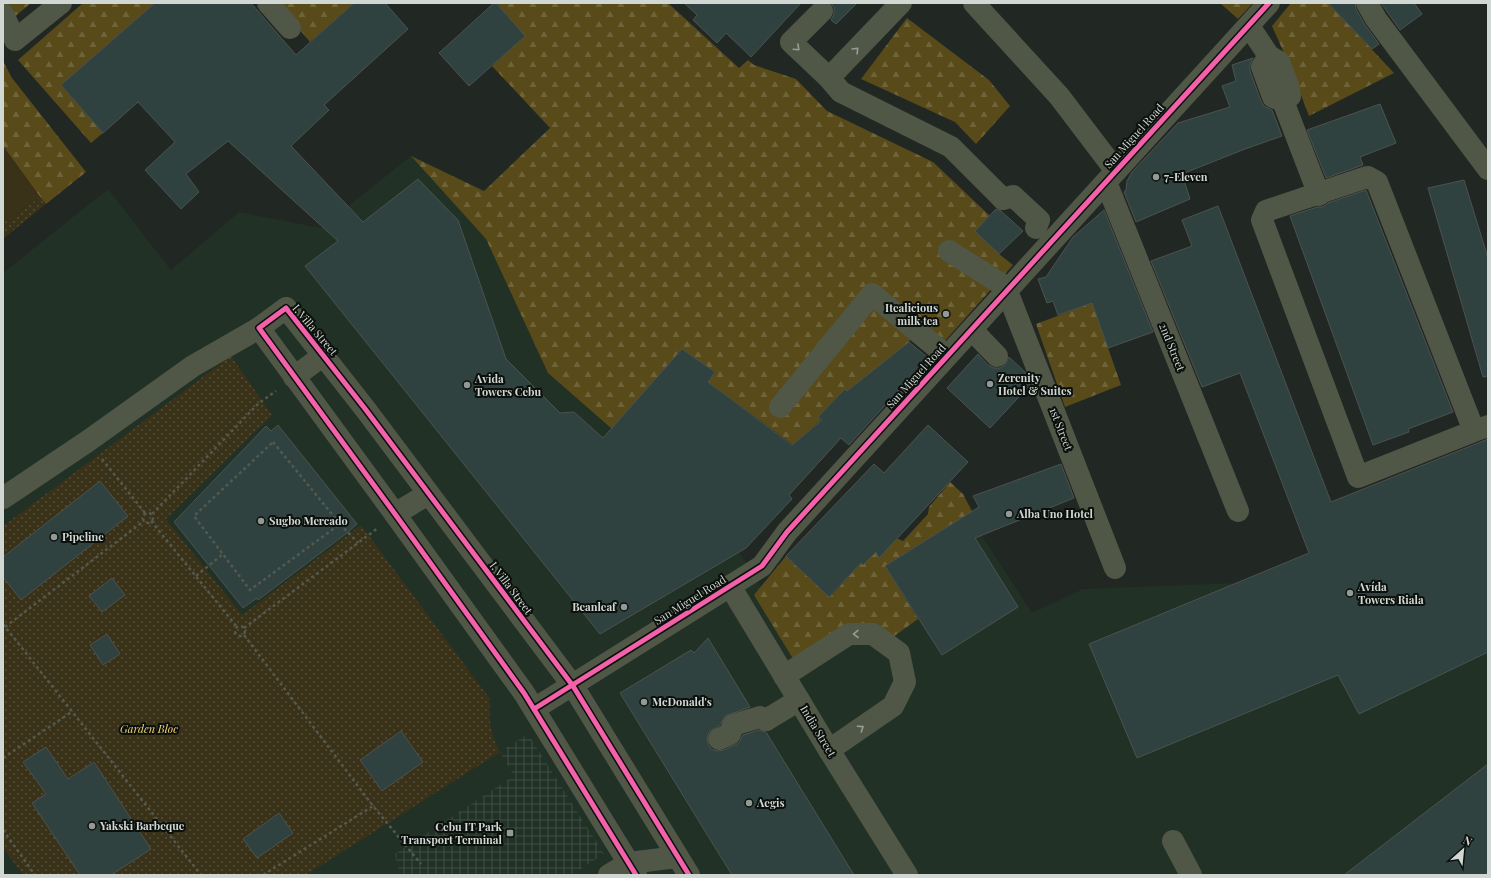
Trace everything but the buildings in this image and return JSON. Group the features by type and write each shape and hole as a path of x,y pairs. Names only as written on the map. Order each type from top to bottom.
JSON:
{"street":[{"path":"3,14 16,40 61,3"},
{"path":"268,3 290,28"},
{"path":"829,78 901,3"},
{"name":"2nd Street","path":"974,3 1060,96 1111,177 1238,511"},
{"name":"San Miguel Road","path":"534,709 573,686 762,566 787,532 1008,290 1044,235 1111,177 1270,3"},
{"path":"1367,3 1376,19 1488,169"},
{"path":"822,11 791,42 829,78 841,92 950,147 1003,199 1013,196 1017,199 1039,220 1044,235"},
{"path":"1249,26 1268,56 1262,66 1274,97 1283,101 1319,194"},
{"path":"1368,177 1377,182 1481,428 1358,477 1262,220 1266,211 1368,177"},
{"path":"949,251 1008,290"},
{"name":"1st Street","path":"1008,290 1115,568"},
{"path":"780,407 872,294 947,356"},
{"name":"I. Villa Street","path":"259,328 286,308 324,355 573,686 688,875"},
{"path":"3,498 88,441 193,366 259,328 395,514 534,709 632,869"},
{"path":"972,330 996,356"},
{"path":"294,377 324,355"},
{"path":"395,514 428,494"},
{"name":"India Street","path":"730,586 829,750 907,875"},
{"path":"784,676 849,634 872,634 899,653 905,682 893,706 829,750"},
{"path":"725,736 737,737 765,726 758,720 799,700"},
{"path":"1173,841 1191,875"},
{"path":"609,875 677,857"},
{"path":"665,875 677,857"}],"path":[{"path":"151,521 153,519 152,514 259,403 294,377"},
{"path":"88,441 145,513 148,512 152,514"},
{"path":"340,524 250,590 194,516 273,442 340,524 358,543"},
{"path":"144,521 143,515 145,513"},
{"path":"244,628 395,514"},
{"path":"144,521 149,523 151,521"},
{"path":"6,627 144,521"},
{"path":"151,521 237,627 239,626 244,628"},
{"path":"196,576 223,554"},
{"path":"3,624 201,875"},
{"path":"237,627 235,632 236,634 241,637 244,635"},
{"path":"244,628 244,635 373,806 422,864"},
{"path":"3,758 73,711"},
{"path":"263,875 373,806"},
{"path":"3,830 35,875"}],"shaded area":[{"path":"411,156 486,239 548,373 723,526 788,629 965,510 1032,613 1083,589 1237,583 1488,483 1488,875 3,875 3,273 108,189 171,270 239,212 321,228"},
{"path":"528,734 604,854 571,875 400,875 395,854 514,776 500,752"}],"green space":[{"path":"4,3 31,3 12,19"},
{"path":"83,3 155,3 61,85 103,133 91,143 18,60"},
{"path":"277,3 354,3 310,42"},
{"path":"500,3 668,3 739,68 748,60 754,65 796,79 827,111 933,162 990,216 975,231 1013,265 943,343 919,324 909,342 847,391 845,389 818,417 821,420 803,436 796,447 708,382 715,372 682,349 612,429 548,373 486,239 411,156 484,191 550,128 492,66 525,36 498,5"},
{"path":"1220,3 1253,3 1238,19"},
{"path":"1291,3 1328,3 1394,73 1309,116 1292,71 1272,26"},
{"path":"907,18 989,80 1010,106 976,144 955,122 861,79"},
{"path":"3,61 12,78 86,172 46,204 3,146"},
{"path":"3,146 40,197 3,223"},
{"path":"40,197 46,204 3,239 3,223"},
{"path":"1092,302 1121,385 1065,407 1036,324"},
{"name":"Garden Bloc","path":"231,356 272,415 166,519 242,615 361,525 490,699 491,727 494,739 500,752 306,875 23,875 3,848 3,526"},
{"path":"950,482 963,494 984,534 962,518 885,566 918,619 893,637 852,624 795,662 754,595 786,556 830,597 861,563 892,536 903,541 928,514 929,507"}],"cycle path":[{"path":"534,709 762,566 787,532 1269,3"},
{"path":"636,875 524,693 259,328 286,308 366,410 573,686 689,875"}],"place":[{"name":"7-Eleven","path":"1156,177"},
{"name":"Itealicious milk tea","path":"946,314"},
{"name":"Zerenity Hotel & Suites","path":"990,384"},
{"name":"Avida Towers Cebu","path":"467,385"},
{"name":"Alba Uno Hotel","path":"1009,514"},
{"name":"Sugbo Mercado","path":"261,521"},
{"name":"Pipeline","path":"54,537"},
{"name":"Avída Towers Riala","path":"1350,593"},
{"name":"Beanleaf","path":"624,607"},
{"name":"McDonald's","path":"644,702"},
{"name":"Aegis","path":"749,803"},
{"name":"Yakski Barbeque","path":"92,826"},
{"name":"Cebu IT Park Transport Terminal","path":"510,833"}]}
